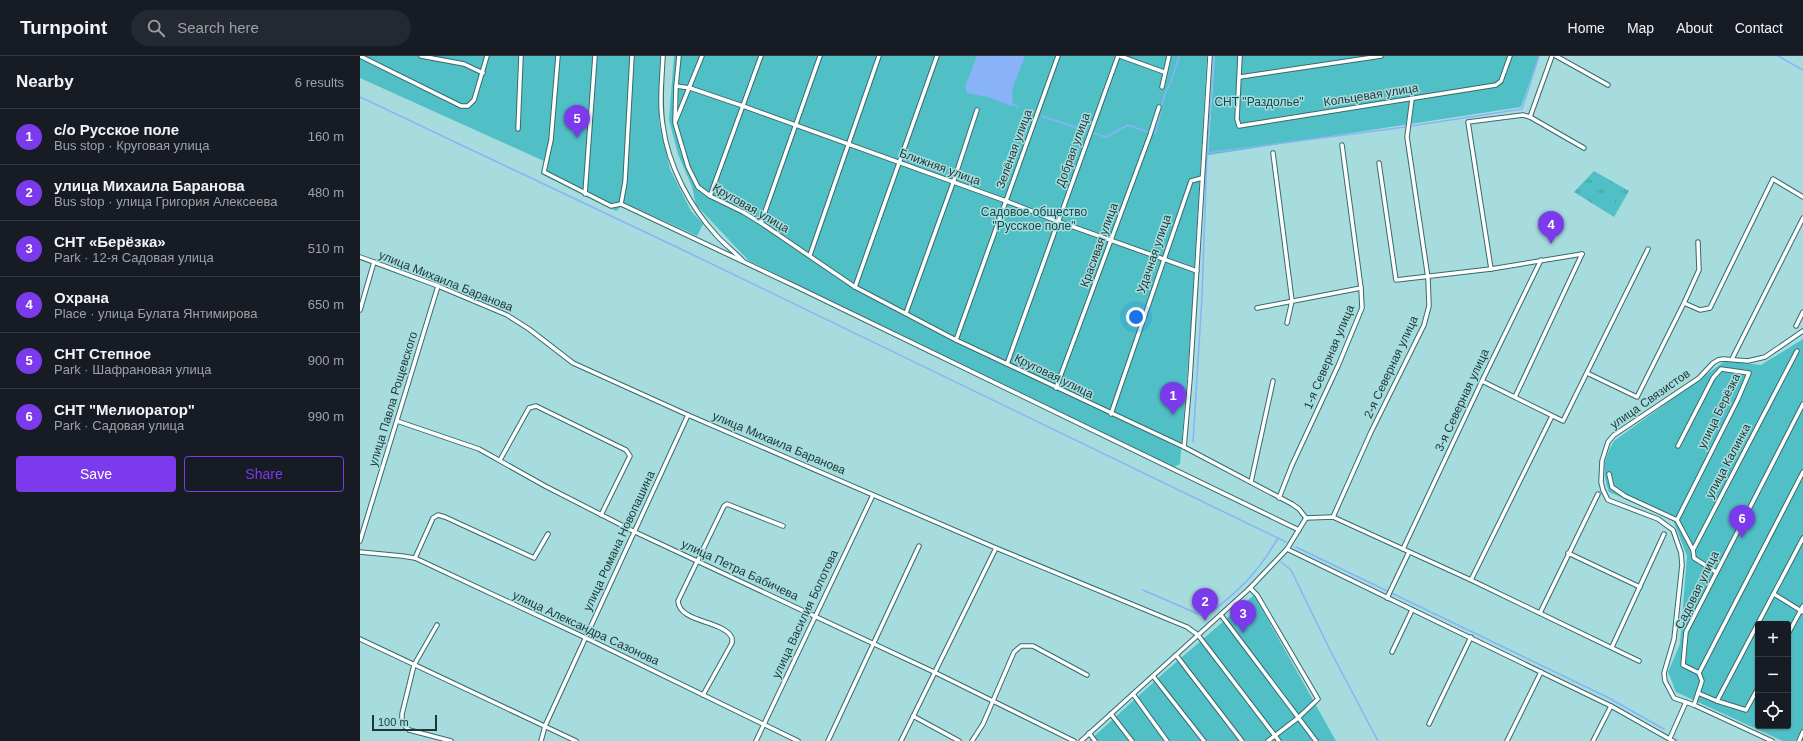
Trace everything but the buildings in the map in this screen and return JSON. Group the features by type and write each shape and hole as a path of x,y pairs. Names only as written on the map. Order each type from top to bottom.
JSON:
{"street":[{"path":"360,56 461,106 468,106 474,100 487,56"},
{"path":"421,56 464,64 483,73"},
{"path":"518,129 521,56"},
{"path":"558,56 551,140 544,172 611,206 621,204 744,262 1299,530"},
{"path":"585,194 595,56"},
{"path":"621,204 625,182 632,56"},
{"path":"663,56 662,124 666,143 676,173 696,209 717,236 744,262"},
{"name":"Круговая улица","path":"679,56 676,86 675,123 688,167 698,187 710,196 743,212 761,223 855,286 956,340 1110,414 1184,447 1296,507 1306,518"},
{"path":"675,123 702,56"},
{"path":"710,196 761,56"},
{"path":"761,223 820,56"},
{"path":"810,255 879,56"},
{"path":"855,286 937,56"},
{"name":"Зелёная улица","path":"956,340 1058,56"},
{"path":"1119,56 1164,72"},
{"name":"Добрая улица","path":"1007,364 1057,222 1119,56"},
{"path":"1162,87 1164,72 1169,56"},
{"path":"1184,447 1190,379 1210,56"},
{"name":"Кольцевая улица","path":"1240,56 1237,119 1239,126 1496,85 1501,81 1510,56"},
{"path":"1240,77 1380,56"},
{"path":"1530,116 1552,56"},
{"path":"1556,56 1608,85"},
{"name":"Ближняя улица","path":"676,86 690,88 743,106 794,126 1006,201 1057,222 1111,239 1197,271"},
{"name":"2-я Северная улица","path":"1333,517 1424,325 1429,306 1428,278 1407,137 1412,99"},
{"name":"Красивая улица","path":"1056,388 1150,135 1158,107"},
{"path":"906,313 977,110"},
{"path":"1491,269 1468,122 1523,115 1530,116 1584,148"},
{"name":"1-я Северная улица","path":"1279,498 1292,465 1338,366 1362,308 1361,288 1342,145"},
{"path":"1272,153 1292,301 1287,323"},
{"path":"1380,163 1396,280 1428,278 1582,254 1515,397"},
{"name":"Удачная улица","path":"1110,414 1191,181 1202,178"},
{"path":"1684,303 1700,310 1710,308 1773,179 1803,197"},
{"path":"1732,359 1803,218"},
{"path":"1587,373 1637,397 1699,270 1698,242"},
{"path":"1482,381 1563,421 1648,249"},
{"name":"улица Михаила Баранова","path":"360,257 438,286 507,315 529,329 573,363 688,415 996,548 1187,627 1198,635"},
{"name":"3-я Северная улица","path":"1403,549 1541,260"},
{"path":"360,310 374,262"},
{"name":"улица Павла Рощевского","path":"360,541 438,286"},
{"path":"1257,308 1361,288"},
{"path":"1796,326 1803,312"},
{"name":"улица Связистов","path":"1686,702 1674,698 1665,681 1664,673 1674,639 1682,563 1678,540 1673,530 1658,519 1608,500 1601,482 1602,461 1608,442 1614,435 1699,378 1713,363 1723,359 1748,360 1765,357 1803,331"},
{"name":"улица Калинка","path":"1693,550 1797,351"},
{"name":"улица Берёзка","path":"1677,520 1738,399 1749,373 1721,369 1713,378 1678,446"},
{"path":"1251,482 1274,381"},
{"name":"Садовая улица","path":"1699,673 1683,665 1686,632 1803,404"},
{"path":"500,460 529,408 536,406 617,445 626,450 630,456 601,515"},
{"name":"улица Романа Новопашина","path":"541,741 545,726 688,415"},
{"path":"1472,580 1552,416"},
{"name":"улица Петра Бабичева","path":"397,421 479,449 545,486 634,532 934,672 1074,741"},
{"path":"1694,705 1702,681 1699,673 1803,472"},
{"path":"1609,474 1612,487 1625,496 1677,520 1693,550 1694,558 1716,572"},
{"path":"1540,613 1598,494"},
{"name":"улица Василия Болотова","path":"756,741 814,616 873,495"},
{"path":"703,695 732,640 731,636 726,631 684,613 679,607 678,601 724,506 727,504 783,526"},
{"path":"415,558 433,518 438,515 534,558 548,534"},
{"path":"1081,741 1250,588 1287,549 1306,518 1333,517 1472,580 1639,661"},
{"path":"1612,647 1664,534"},
{"path":"1717,701 1803,538"},
{"path":"828,741 919,546"},
{"path":"901,741 996,548"},
{"path":"1287,549 1611,706 1672,740 1686,702 1772,741"},
{"name":"улица Александра Сазонова","path":"360,552 415,558 586,638 798,741"},
{"path":"1387,598 1409,552"},
{"path":"1568,553 1640,588"},
{"path":"1250,588 1257,595 1318,699 1298,718 1268,741"},
{"path":"1774,594 1802,612"},
{"path":"1791,629 1802,612 1803,606"},
{"path":"1392,652 1412,610"},
{"path":"1221,615 1316,741"},
{"path":"437,625 414,665 402,714 402,723 409,730 451,741"},
{"path":"1198,635 1279,741"},
{"path":"1429,724 1471,637"},
{"path":"360,639 576,741"},
{"path":"972,741 983,724 1014,652 1021,646 1032,646 1087,675"},
{"path":"1176,655 1242,741"},
{"path":"1507,741 1542,672"},
{"path":"1153,676 1204,741"},
{"path":"1698,693 1746,710 1755,693"},
{"path":"1133,694 1167,741"},
{"path":"1594,741 1611,706"},
{"path":"1111,714 1132,741"},
{"path":"913,716 959,741"},
{"path":"1798,741 1803,732"},
{"path":"1090,733 1095,741"}],"green space":[{"path":"360,56 660,56 659,122 670,169 691,211 703,224 697,236 625,203 616,211 541,174 544,161 360,78"},
{"name":"Садовое общество \"Русское поле\"","path":"674,56 1207,56 1191,326 1180,464 1174,467 749,261 696,205 692,187 678,154 669,120"},
{"name":"СНТ \"Раздолье\"","path":"1215,56 1539,56 1521,107 1208,155"},
{"path":"1594,171 1629,191 1614,217 1574,192"},
{"path":"1612,187 1620,192 1612,207 1604,202"},
{"path":"1803,339 1803,741 1783,741 1757,729 1791,729 1791,621 1755,621 1755,728 1676,692 1668,672 1680,644 1687,556 1673,520 1609,492 1605,479 1606,460 1610,447 1614,441 1725,361 1761,365"},
{"path":"1254,595 1336,741 1089,741 1167,670"}],"shaded area":[{"path":"977,56 1025,56 1012,90 1013,100 1011,106 988,97 967,93 965,87"}],"waterway":[{"path":"1155,134 1165,93 1171,82 1179,56"},
{"path":"1193,442 1202,297 1207,153 1214,56"},
{"path":"1411,126 1522,109 1539,56"},
{"path":"1778,56 1803,70"},
{"path":"360,97 685,251 1286,542"},
{"path":"1012,104 1018,107"},
{"path":"1042,116 1086,131"},
{"path":"1093,133 1106,137 1128,125 1148,132"},
{"path":"1207,153 1405,127"},
{"path":"1143,590 1205,617 1246,582 1278,538"},
{"path":"1296,547 1607,697 1664,729"},
{"path":"1281,562 1291,570 1330,650 1378,741"}],"place":[{"name":"СНТ Степное","path":"577,138"},
{"name":"Охрана","path":"1551,244"},
{"name":"с/о Русское поле","path":"1173,415"},
{"name":"СНТ \"Мелиоратор\"","path":"1742,538"},
{"name":"улица Михаила Баранова","path":"1205,621"},
{"name":"СНТ «Берёзка»","path":"1243,633"}]}
